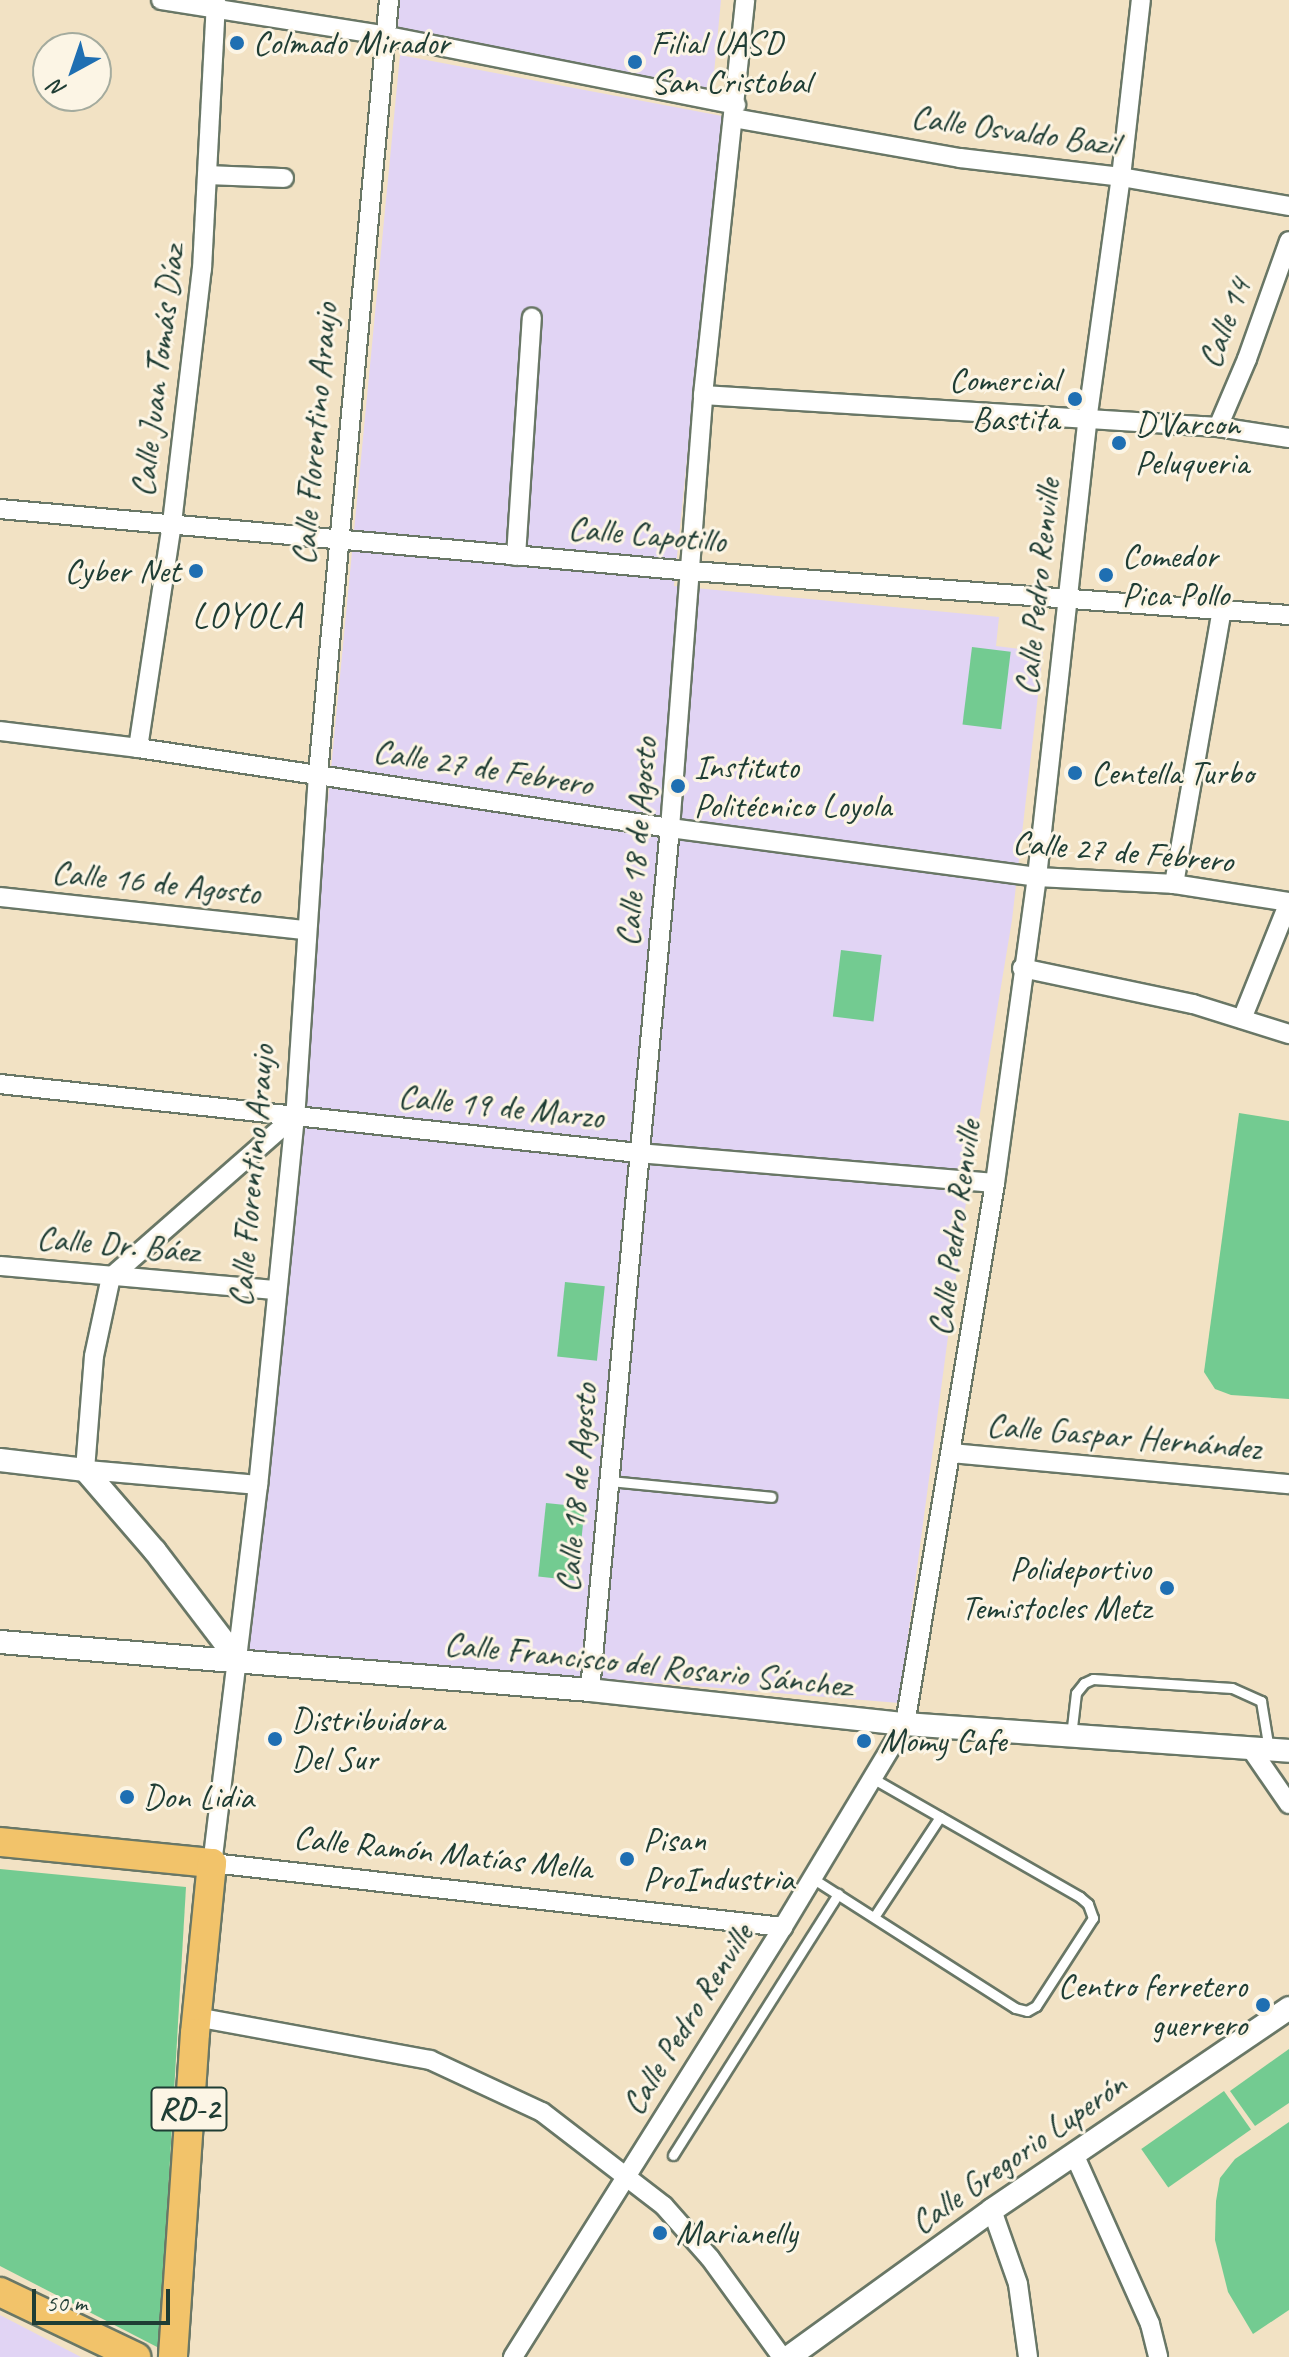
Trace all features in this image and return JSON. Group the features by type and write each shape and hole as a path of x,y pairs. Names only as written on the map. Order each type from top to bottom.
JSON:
{"main road":[{"name":"Calle Ramón Matías Mella","path":"0,1842 212,1863"},
{"name":"Calle Florentino Araujo","path":"173,2357 196,2017 212,1863"},
{"path":"0,2292 136,2357"}],"street":[{"name":"Calle Osvaldo Bazil","path":"161,0 216,4 388,36 960,158 1121,177 1289,206"},
{"name":"Calle Florentino Araujo","path":"212,1863 258,1485 295,1116 318,774 389,0"},
{"name":"Calle 18 de Agosto","path":"590,1690 670,828 703,395 745,0"},
{"name":"Calle Pedro Renville","path":"513,2357 783,1927 905,1724 995,1183 1022,968 1037,877 1087,421 1121,177 1141,0"},
{"name":"Calle Juan Tomás Díaz","path":"138,748 172,523 202,269 216,4"},
{"path":"209,175 284,178"},
{"name":"Calle 14","path":"1218,427 1289,241"},
{"path":"516,556 532,318"},
{"path":"703,395 1218,427 1289,438"},
{"name":"Calle Capotillo","path":"0,509 691,571 1289,615"},
{"path":"1174,884 1222,610"},
{"name":"Calle 27 de Febrero","path":"0,731 318,774 670,828 1037,877 1174,884 1289,902"},
{"name":"Calle 16 de Agosto","path":"0,897 306,930"},
{"path":"1242,1019 1289,902"},
{"path":"1022,968 1178,1000 1289,1034"},
{"name":"Calle 19 de Marzo","path":"0,1084 638,1153 995,1183"},
{"path":"238,1660 155,1551 85,1470 94,1356 111,1277 295,1116"},
{"name":"Calle Dr. Báez","path":"0,1266 277,1290"},
{"name":"Calle Gaspar Hernández","path":"952,1453 1289,1484"},
{"path":"0,1460 258,1485"},
{"name":"Calle Francisco del Rosario Sánchez","path":"0,1642 590,1690 905,1724 1270,1750"},
{"path":"1270,1750 1289,1804"},
{"name":"Calle Ramón Matías Mella","path":"212,1863 783,1927"},
{"name":"Calle Gregorio Luperón","path":"789,2357 992,2210 1289,2008"},
{"path":"196,2017 430,2060 542,2112 664,2206 710,2258 782,2357"},
{"path":"1074,2154 1150,2324 1158,2357"},
{"path":"992,2210 1018,2284 1028,2357"}],"lane":[{"path":"609,1481 771,1497"},
{"path":"1071,1736 1076,1693 1084,1683 1093,1679 1232,1688 1261,1701 1270,1750"},
{"path":"812,1878 1015,2008 1027,2011 1036,2006 1093,1918 1088,1904 872,1778"},
{"path":"874,1917 940,1817"},
{"path":"673,2155 838,1894"}],"shaded area":[{"name":"Filial UASD San Cristobal","path":"399,0 721,0 712,94 398,30"},
{"name":"Instituto Politécnico Loyola","path":"400,55 722,116 674,586 999,617 996,646 1043,652 1012,920 969,1180 899,1703 246,1649"},
{"path":"0,2315 81,2357 0,2357"}],"green space":[{"path":"972,647 1011,652 1001,729 962,724"},
{"path":"841,950 882,955 874,1021 833,1017"},
{"path":"1239,1113 1289,1121 1289,1399 1231,1395 1215,1389 1204,1372"},
{"path":"565,1282 605,1286 597,1361 557,1357"},
{"path":"546,1503 585,1507 577,1581 538,1577"},
{"path":"0,1869 186,1887 159,2348 0,2266"},
{"path":"1289,2049 1289,2103 1255,2126 1230,2091"},
{"path":"1224,2091 1251,2130 1168,2187 1141,2149"},
{"path":"1289,2122 1289,2310 1253,2334 1228,2292 1215,2240 1216,2201 1220,2178 1235,2159"}],"place":[{"name":"Colmado Mirador","path":"237,43"},
{"name":"Filial UASD San Cristobal","path":"635,62"},
{"name":"Comercial Bastita","path":"1075,399"},
{"name":"D'Varcon Peluqueria","path":"1119,443"},
{"name":"Cyber Net","path":"196,571"},
{"name":"Comedor Pica Pollo","path":"1106,575"},
{"name":"Centella Turbo","path":"1075,773"},
{"name":"Instituto Politécnico Loyola","path":"678,786"},
{"name":"Polideportivo Temistocles Metz","path":"1167,1588"},
{"name":"Distribuidora Del Sur","path":"275,1739"},
{"name":"Momy Cafe","path":"864,1741"},
{"name":"Don Lidia","path":"127,1797"},
{"name":"Pisan ProIndustria","path":"627,1859"},
{"name":"Centro ferretero guerrero","path":"1263,2005"},
{"name":"Marianelly","path":"660,2233"}],"district":[{"name":"LOYOLA","path":"248,616"}]}
